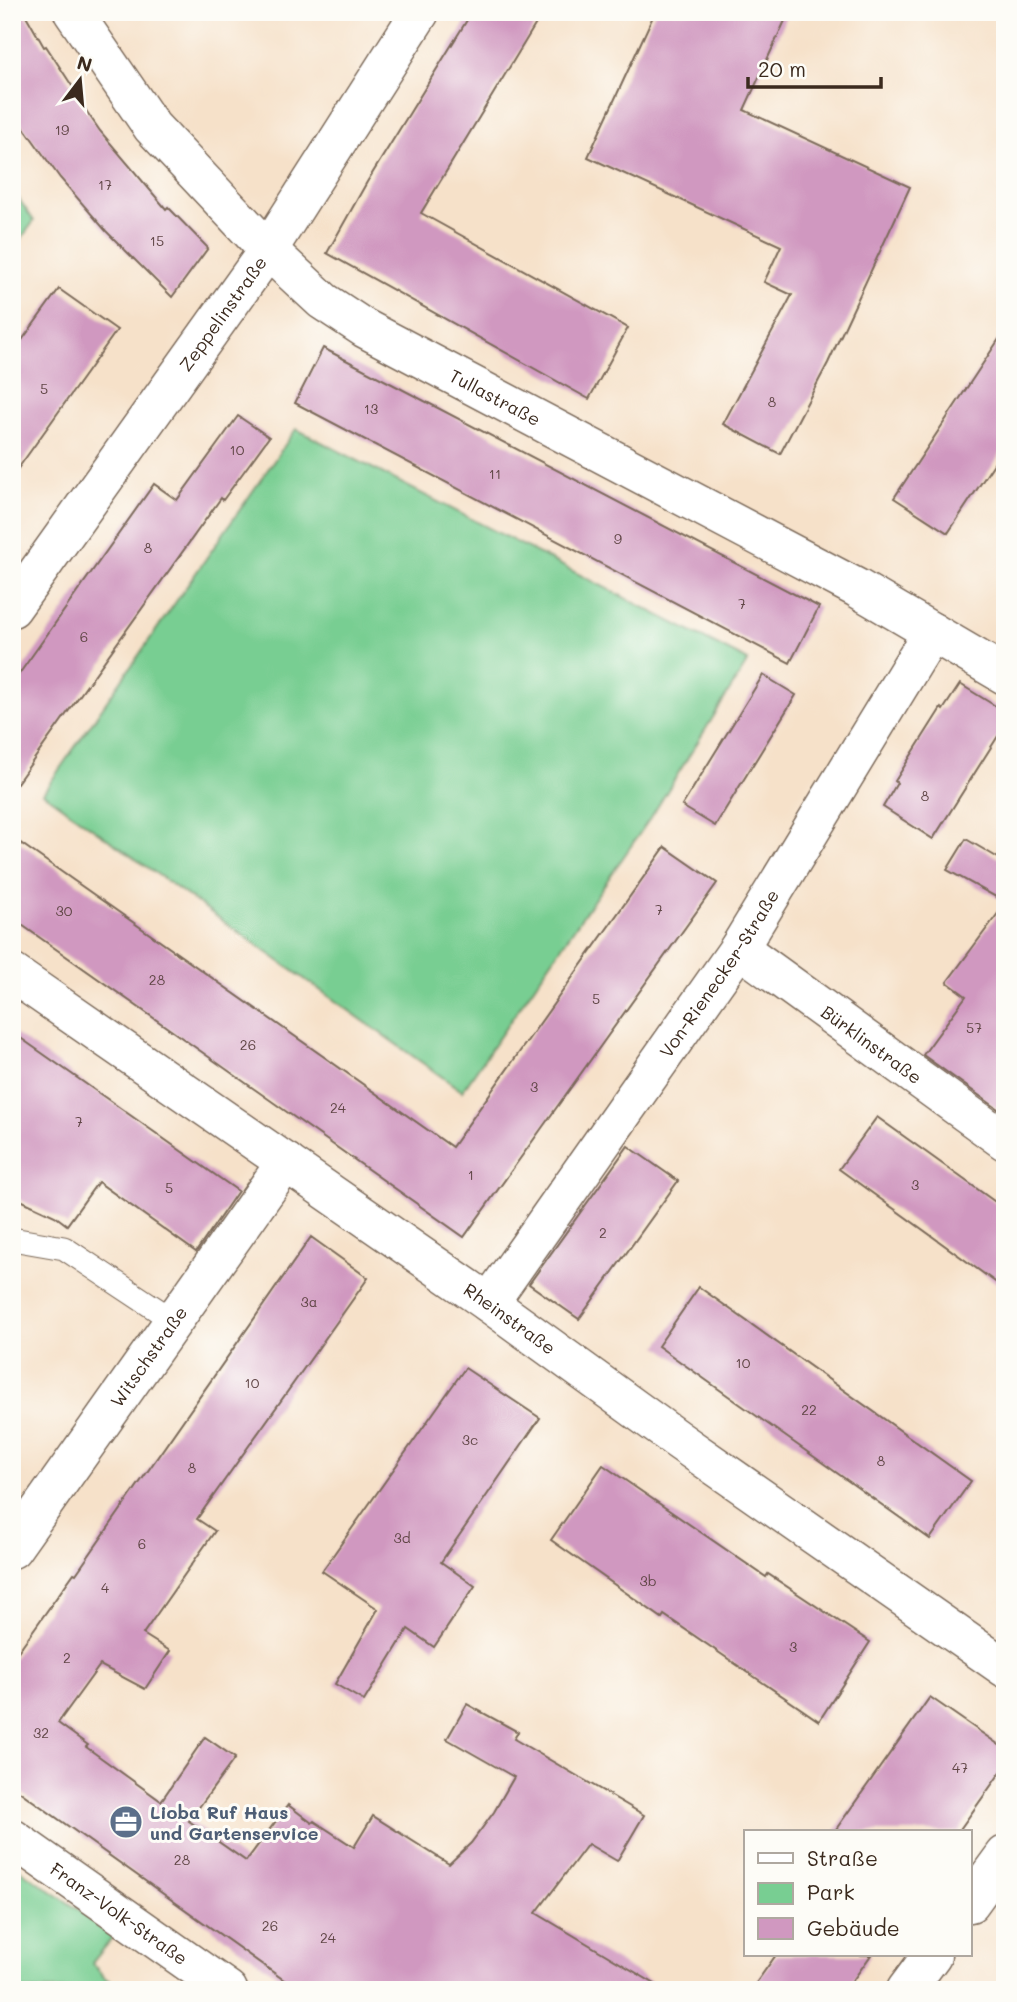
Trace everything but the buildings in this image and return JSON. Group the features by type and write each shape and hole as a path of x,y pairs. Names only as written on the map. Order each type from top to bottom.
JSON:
{"street":[{"name":"Tullastraße","path":"73,12 152,127 268,250 323,301 364,328 857,588 1005,675"},
{"name":"Zeppelinstraße","path":"12,608 268,250 420,12"},
{"name":"Von-Rienecker-Straße","path":"489,1303 739,948 932,632"},
{"name":"Bürklinstraße","path":"739,948 1005,1142"},
{"name":"Rheinstraße","path":"12,973 489,1303 678,1440 1005,1668"},
{"name":"Witschstraße","path":"12,1549 286,1163"},
{"name":"Franz-Volk-Straße","path":"12,1838 228,1990"},
{"path":"972,1900 1005,1855"},
{"path":"906,1990 931,1956"}],"lane":[{"path":"12,1239 64,1248 174,1321"}],"green space":[{"path":"12,189 34,221 12,251"},
{"path":"296,429 748,661 653,814 462,1091 43,793"},
{"path":"12,1864 115,1935 92,1963 104,1977 122,1990 12,1990"}],"place":[{"name":"Lioba Ruf Haus und Gartenservice","path":"126,1822"}]}
